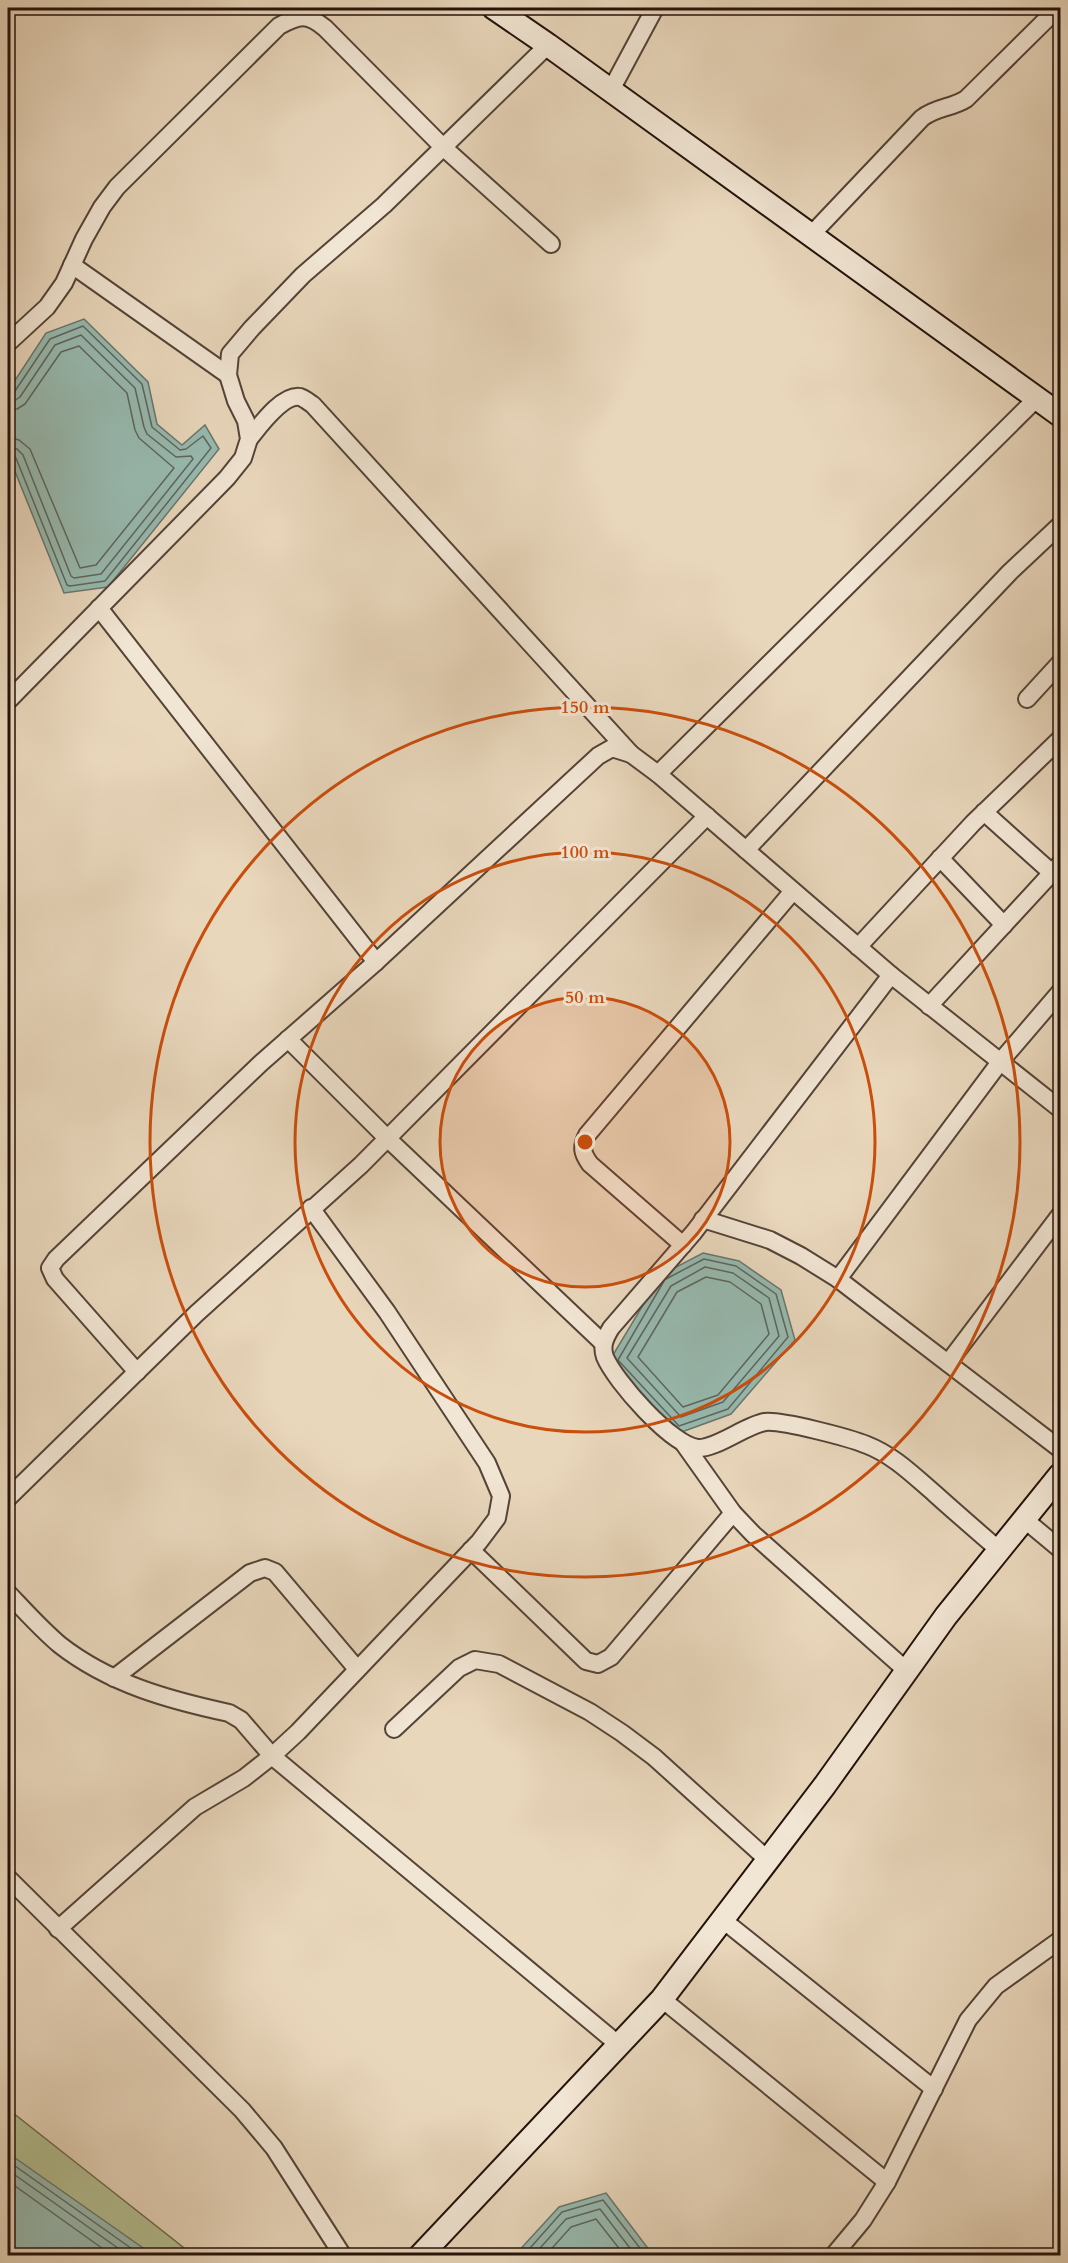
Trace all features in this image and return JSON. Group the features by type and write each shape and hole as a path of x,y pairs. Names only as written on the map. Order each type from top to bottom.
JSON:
{"street":[{"path":"494,8 1060,415"},
{"path":"611,90 655,8"},
{"path":"811,235 922,118 933,110 957,105 966,99 1058,8"},
{"path":"8,343 47,307 64,283 102,207 117,187 279,26 296,16 313,18 325,28 443,147 552,244"},
{"path":"249,439 246,421 236,401 228,375 230,354 303,275 384,205 548,45"},
{"path":"72,265 228,375"},
{"path":"8,701 227,478 243,458 249,439 276,407 291,399 300,398 313,405 631,754 658,774 891,975 1060,1110"},
{"path":"658,774 1036,399"},
{"path":"746,850 1010,572 1060,525"},
{"path":"99,608 376,962"},
{"path":"1027,699 1060,663"},
{"path":"858,946 984,812 1060,739"},
{"path":"136,1372 55,1279 50,1268 56,1259 288,1039 376,962 598,756 612,748 631,754"},
{"path":"929,1006 1056,868 984,812"},
{"path":"8,1498 196,1314 360,1165 707,816"},
{"path":"940,858 1004,925"},
{"path":"683,1245 590,1164 583,1155 582,1144 587,1135 793,891"},
{"path":"891,975 703,1220 610,1328 603,1343 605,1357 619,1380 668,1434 684,1444 699,1448 765,1422 781,1423 868,1445 886,1454 907,1470 999,1550"},
{"path":"838,1279 1000,1062 1060,992"},
{"path":"288,1039 387,1138 603,1343"},
{"path":"58,1929 195,1807 244,1778 272,1756 471,1550 497,1518 501,1496 487,1463 387,1312 311,1208"},
{"path":"948,1363 1060,1215"},
{"path":"703,1220 770,1240 838,1279 1060,1449"},
{"path":"684,1444 733,1513 782,1561 907,1671"},
{"path":"420,2256 662,1999 768,1860 946,1617 1060,1476"},
{"path":"471,1550 586,1661 598,1664 611,1657 733,1513"},
{"path":"1024,1519 1060,1549"},
{"path":"114,1678 250,1573 265,1568 275,1572 357,1669"},
{"path":"8,1593 60,1644 114,1678 150,1694 229,1713 241,1720 272,1756 619,2045"},
{"path":"394,1729 459,1668 475,1660 499,1664 590,1712 622,1733 654,1757 768,1860"},
{"path":"8,1878 242,2110 274,2148 343,2256"},
{"path":"723,1920 934,2089"},
{"path":"833,2256 863,2220 887,2182 968,2020 996,1986 1060,1940"},
{"path":"662,1999 887,2182"}],"green space":[{"path":"8,2109 193,2255 8,2255"}],"water":[{"path":"84,319 148,382 157,424 182,445 205,425 219,449 108,587 64,593 8,454 8,391 46,333"},
{"path":"703,1253 739,1261 781,1290 795,1340 731,1414 676,1434 610,1360 661,1275"},
{"path":"8,2153 153,2255 8,2255"},
{"path":"606,2193 653,2255 515,2255 559,2207"}]}
